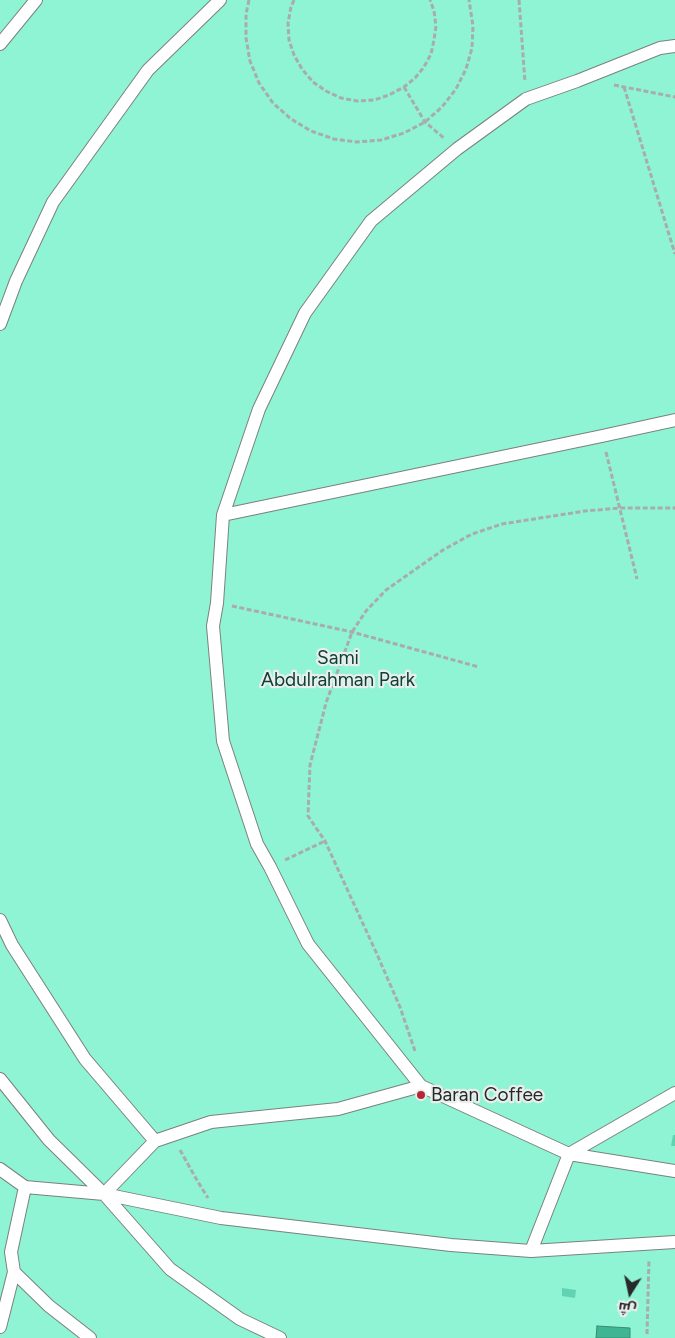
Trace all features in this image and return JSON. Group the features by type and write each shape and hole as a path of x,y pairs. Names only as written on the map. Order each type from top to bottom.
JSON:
{"lane":[{"path":"0,44 36,0"},
{"path":"0,324 16,281 53,202 148,70 220,0"},
{"path":"675,46 660,48 526,99 457,149 371,220 305,313 258,408 223,515 217,603 213,626 222,741 257,844 308,944 421,1086 569,1154 675,1171"},
{"path":"223,515 675,420"},
{"path":"0,920 12,945 85,1059 155,1141"},
{"path":"0,1079 49,1140 104,1194 170,1269 240,1319 280,1338"},
{"path":"104,1194 155,1141 172,1135 211,1122 338,1109 421,1086"},
{"path":"531,1251 569,1154 675,1094"},
{"path":"0,1169 25,1187 104,1194 221,1218 451,1245 531,1251 675,1242"},
{"path":"0,1327 14,1272 11,1252 25,1187"},
{"path":"14,1272 50,1306 90,1338"}],"path":[{"path":"249,0 246,14 246,38 250,61 259,83 273,103 291,119 311,131 334,139 358,142 381,140 404,133 425,122 442,107 456,89 466,70 472,48 474,26 469,0"},
{"path":"294,0 288,23 289,40 302,70 312,82 326,91 341,98 357,101 374,100 404,88 424,67 430,54 436,26 430,0"},
{"path":"519,0 526,99"},
{"path":"610,84 675,97"},
{"path":"624,87 675,254"},
{"path":"404,88 425,122 457,149"},
{"path":"602,436 638,579"},
{"path":"415,1052 400,1006 325,841 308,816 310,765 326,703 352,632 366,612 386,590 443,550 472,534 502,524 585,511 620,508 675,508"},
{"path":"217,603 352,632 480,667"},
{"path":"270,867 325,841"},
{"path":"172,1135 198,1182 221,1218"},
{"path":"647,1334 649,1244"}],"green space":[{"name":"Sami Abdulrahman Park","path":"0,0 675,0 675,1338 0,1338"}],"shaded area":[{"path":"597,1326 630,1328 630,1338 596,1338"}],"building":[{"path":"673,1135 675,1135 675,1146 671,1146"},
{"path":"562,1288 576,1290 575,1298 562,1296"}],"place":[{"name":"Baran Coffee","path":"421,1095"}]}
